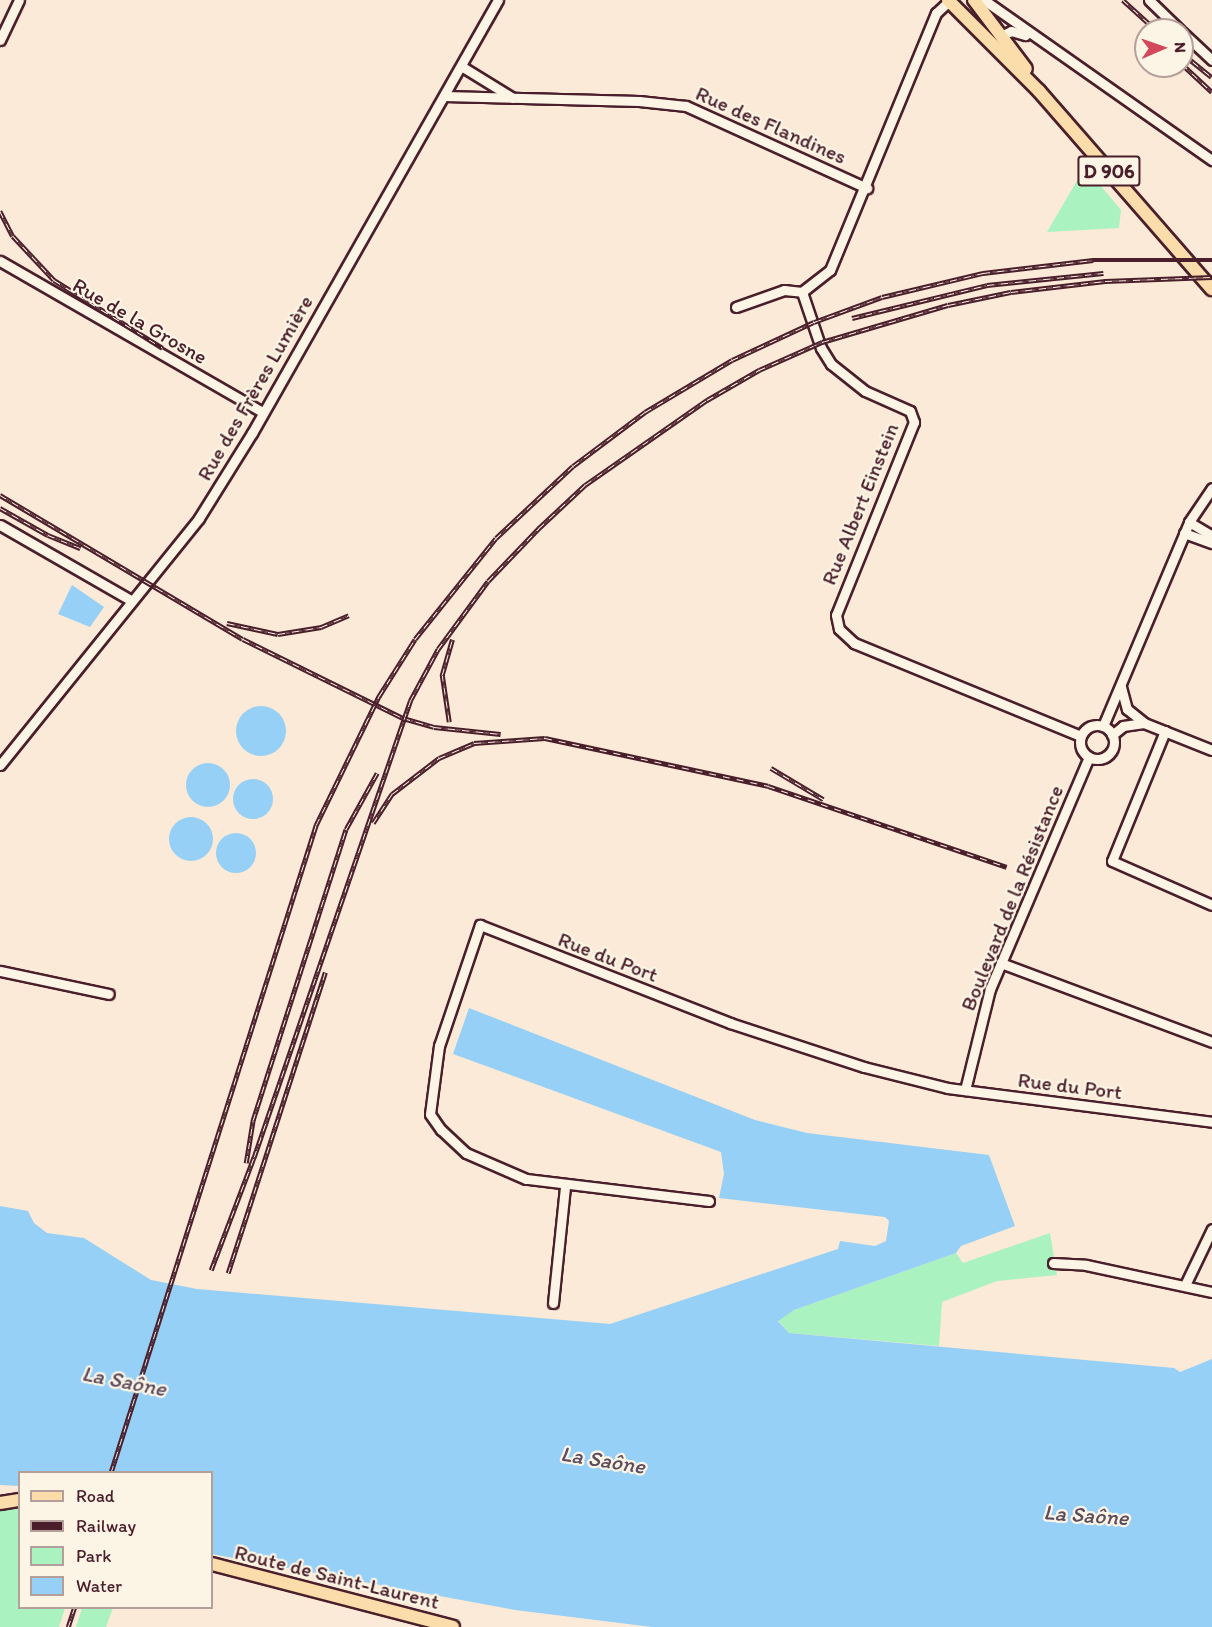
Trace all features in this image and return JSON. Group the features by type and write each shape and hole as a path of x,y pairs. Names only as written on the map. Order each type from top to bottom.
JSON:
{"main road":[{"name":"D 906","path":"948,0 1040,91 1212,289"},
{"name":"D 906","path":"974,0 1003,35 1040,91"},
{"path":"0,1503 18,1500"},
{"name":"Route de Saint-Laurent","path":"213,1564 290,1587 453,1627"}],"street":[{"path":"0,40 19,0"},
{"name":"Rue des Frères Lumière","path":"0,765 199,518 263,412 498,0"},
{"path":"736,307 784,290 802,292 830,270 867,188 936,14 948,0"},
{"path":"984,0 1035,39 1212,160"},
{"path":"1149,0 1168,18"},
{"path":"1003,35 1018,31 1035,39"},
{"path":"1194,43 1212,60"},
{"path":"460,66 515,99"},
{"name":"Rue des Flandines","path":"444,96 639,101 686,106 867,188"},
{"name":"Rue de la Grosne","path":"0,261 263,412"},
{"name":"Rue Albert Einstein","path":"802,292 821,348 831,364 865,391 910,411 914,422 840,599 836,615 839,629 854,643 1081,736"},
{"path":"1103,726 1189,522 1212,488"},
{"path":"1189,522 1212,536"},
{"path":"0,525 132,601"},
{"path":"1184,533 1212,543"},
{"path":"1121,683 1127,709 1144,723 1212,750"},
{"path":"1112,735 1123,726 1144,723"},
{"path":"1092,725 1103,726 1112,735 1113,746 1107,755 1089,757 1080,746 1081,736 1092,725"},
{"path":"1165,731 1113,857 1115,865 1212,905"},
{"name":"Boulevard de la Résistance","path":"965,1090 981,1018 1001,963 1089,757"},
{"name":"Rue du Port","path":"709,1201 565,1186 514,1175 478,1159 451,1142 430,1114 445,1020 480,925 573,964 816,1053 965,1090 1212,1122"},
{"path":"1001,963 1212,1042"},
{"path":"0,971 109,994"},
{"path":"553,1303 565,1186"},
{"path":"1185,1285 1212,1229"},
{"path":"1053,1263 1086,1265 1212,1292"}],"green space":[{"path":"1085,167 1121,210 1119,228 1047,232"},
{"path":"1050,1233 1057,1275 997,1281 942,1302 939,1346 789,1333 778,1320 794,1310 956,1253 963,1263"},
{"path":"18,1508 18,1609 65,1609 59,1627 0,1627 0,1510"},
{"path":"82,1609 113,1609 106,1627 76,1627"}],"water":[{"path":"72,585 104,607 90,627 58,614"},
{"path":"256,706 266,706 279,713 286,726 286,736 279,749 266,756 256,756 247,752 240,745 236,736 236,726 240,717 247,710"},
{"path":"208,763 224,769 230,785 224,801 208,807 192,801 186,785 192,769"},
{"path":"253,779 267,785 273,799 267,813 253,819 239,813 233,799 239,785"},
{"path":"191,817 199,818 207,823 212,831 212,847 207,855 199,860 191,861 183,860 175,855 170,847 169,839 170,831 175,823 183,818"},
{"path":"236,833 250,839 256,853 250,867 236,873 222,867 216,853 222,839"},
{"name":"La Saône","path":"469,1008 755,1120 807,1133 989,1155 1015,1226 961,1246 956,1253 794,1310 778,1321 789,1333 1174,1368 1180,1372 1212,1359 1212,1627 652,1627 515,1610 213,1554 213,1471 18,1471 18,1486 0,1485 0,1206 28,1211 34,1223 47,1233 84,1238 151,1280 197,1289 610,1324 838,1249 840,1241 875,1246 886,1241 889,1221 885,1217 719,1198 724,1174 721,1152 453,1054"}],"railway":[{"path":"1123,0 1143,18"},
{"path":"1194,63 1212,77"},
{"path":"1194,75 1212,92"},
{"path":"0,211 13,236 54,280 163,348"},
{"path":"111,1471 316,825 379,696 415,639 496,538 573,466 645,412 732,360 814,322 882,297 983,273 1093,260 1212,260"},
{"path":"852,318 987,285 1103,273"},
{"path":"211,1270 254,1157 410,701 438,649 488,581 539,528 585,485 707,400 759,370 822,342 948,305 1011,292 1105,281 1212,277"},
{"path":"0,495 243,639 403,718 434,727 501,734"},
{"path":"0,508 48,535 80,548"},
{"path":"227,623 278,634 321,627 349,615"},
{"path":"449,722 442,675 452,639"},
{"path":"373,823 392,794 439,758 474,743 545,738 768,786 1007,867"},
{"path":"771,768 823,799"},
{"path":"246,1163 253,1120 346,829 377,773"},
{"path":"228,1273 325,972"},
{"path":"68,1627 74,1609"}]}
